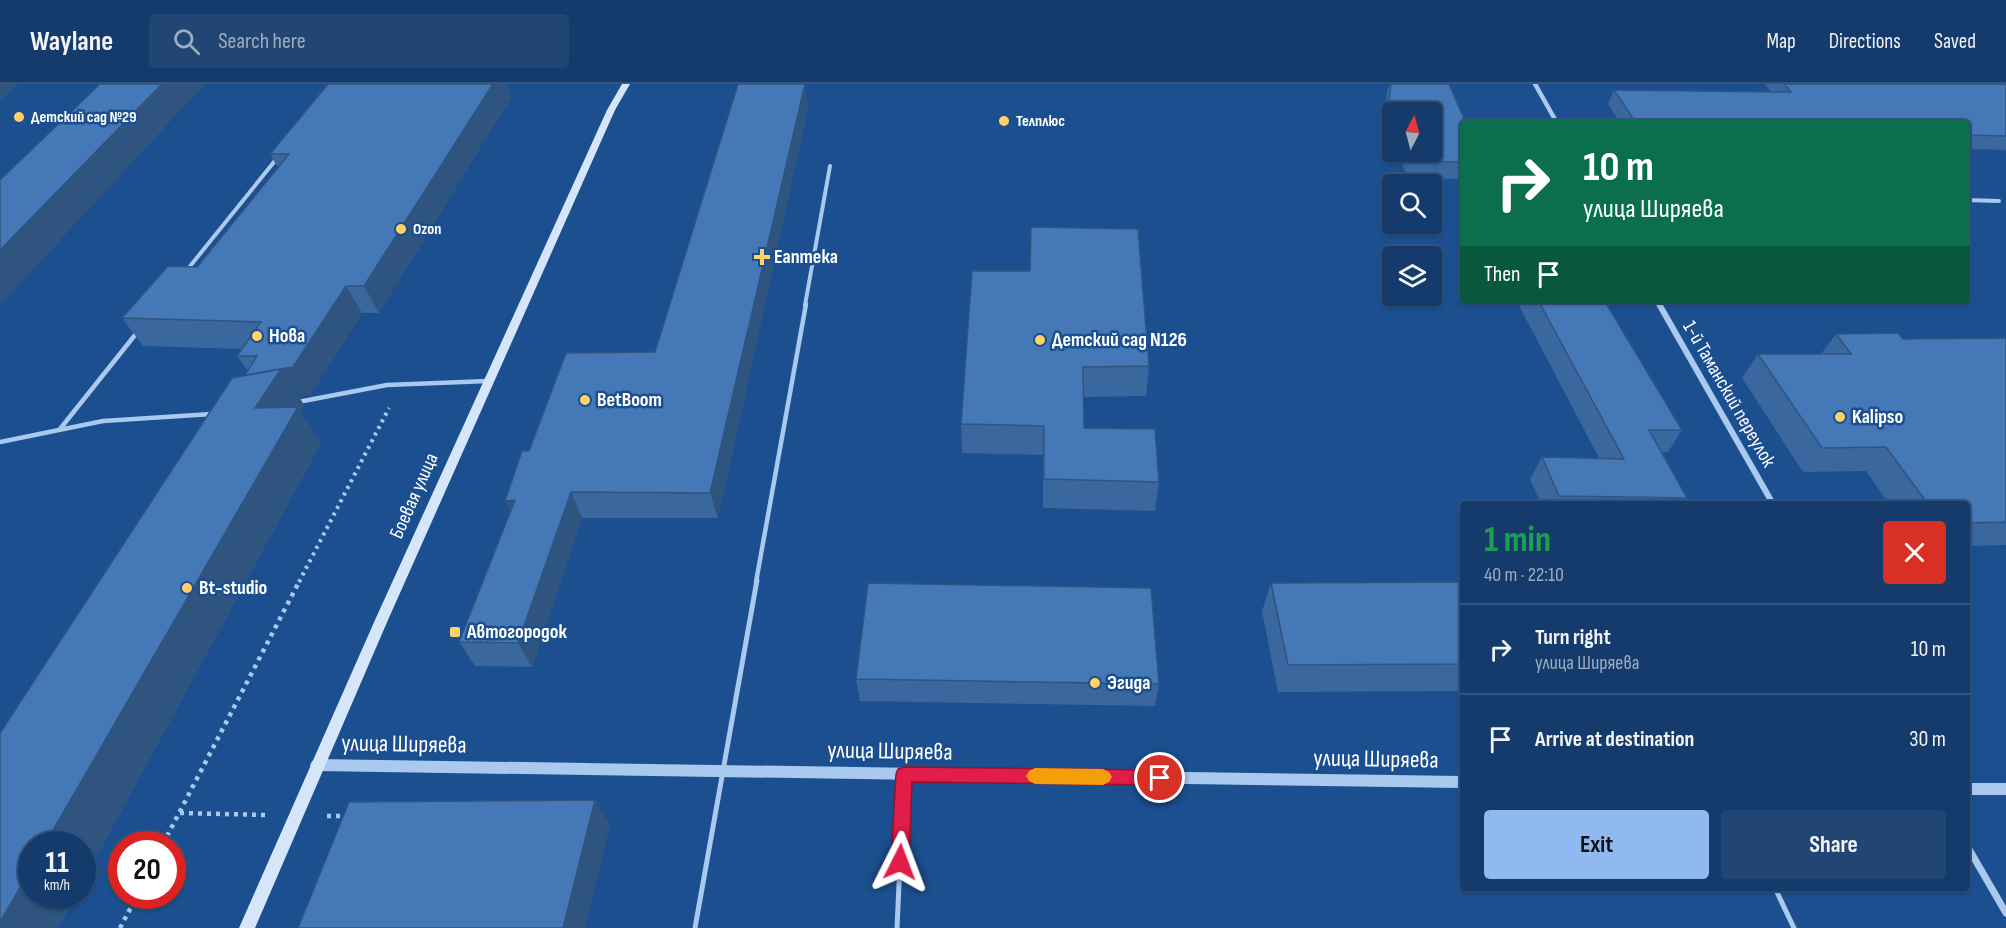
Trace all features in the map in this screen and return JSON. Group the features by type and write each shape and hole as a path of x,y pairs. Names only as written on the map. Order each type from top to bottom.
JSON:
{"main road":[{"name":"Боевая улица","path":"247,928 316,765 611,110 626,84"}],"street":[{"path":"1535,84 1555,120"},
{"name":"1-й Таманский переулок","path":"1659,303 1771,501"},
{"name":"улица Ширяева","path":"316,765 1460,782"},
{"path":"1970,789 2006,789"},
{"path":"1970,851 2006,913"}],"lane":[{"path":"180,280 284,149"},
{"path":"695,928 830,166"},
{"path":"1970,200 1999,201"},
{"path":"60,429 142,326"},
{"path":"289,403 402,385 489,381"},
{"path":"0,442 103,421 221,413"},
{"path":"897,928 904,774"},
{"path":"1776,891 1794,928"}],"path":[{"path":"170,831 402,385"},
{"path":"120,928 130,909"}],"building":[{"path":"100,84 162,84 0,250 0,180"},
{"path":"328,84 493,84 364,286 346,286 293,367 245,375 257,356 237,356 261,322 122,318 168,266 197,267 289,154 270,154"},
{"path":"738,84 805,84 710,493 571,492 518,643 459,642 515,500 505,501 522,451 529,451 566,353 655,352"},
{"path":"1391,84 1449,84 1465,120 1460,120 1460,162 1442,162 1442,102 1389,102"},
{"path":"1784,84 2006,84 2006,136 1970,135 1970,120 1634,120 1614,90 1791,92"},
{"path":"1031,227 1138,229 1149,366 1083,367 1084,428 1155,429 1159,482 1044,479 1044,426 961,424 972,271 1030,271"},
{"path":"1540,303 1606,303 1682,430 1649,430 1687,498 1559,496 1542,457 1624,459"},
{"path":"1898,333 1903,339 2006,338 2006,522 1970,523 1970,501 1926,501 1886,447 1822,448 1758,354 1851,354 1836,334"},
{"path":"281,369 255,408 298,407 53,831 18,831 18,891 0,922 0,733 232,378"},
{"path":"1460,582 1460,664 1288,665 1271,583"},
{"path":"868,583 1151,588 1159,684 856,679"},
{"path":"595,800 563,928 298,928 349,802"}],"slow traffic":[{"path":"1035,776 1103,777"}],"place":[{"name":"Детский сад №29","path":"19,117"},
{"name":"Телплюс","path":"1004,121"},
{"name":"Ozon","path":"401,229"},
{"name":"Еаптека","path":"762,257"},
{"name":"Нова","path":"257,336"},
{"name":"Детский сад N126","path":"1040,340"},
{"name":"BetBoom","path":"585,400"},
{"name":"Kalipso","path":"1840,417"},
{"name":"Bt-studio","path":"187,588"},
{"name":"Автогородок","path":"455,632"},
{"name":"Эгида","path":"1095,683"}],"route":[{"path":"900,862 904,774 1160,778"}]}
